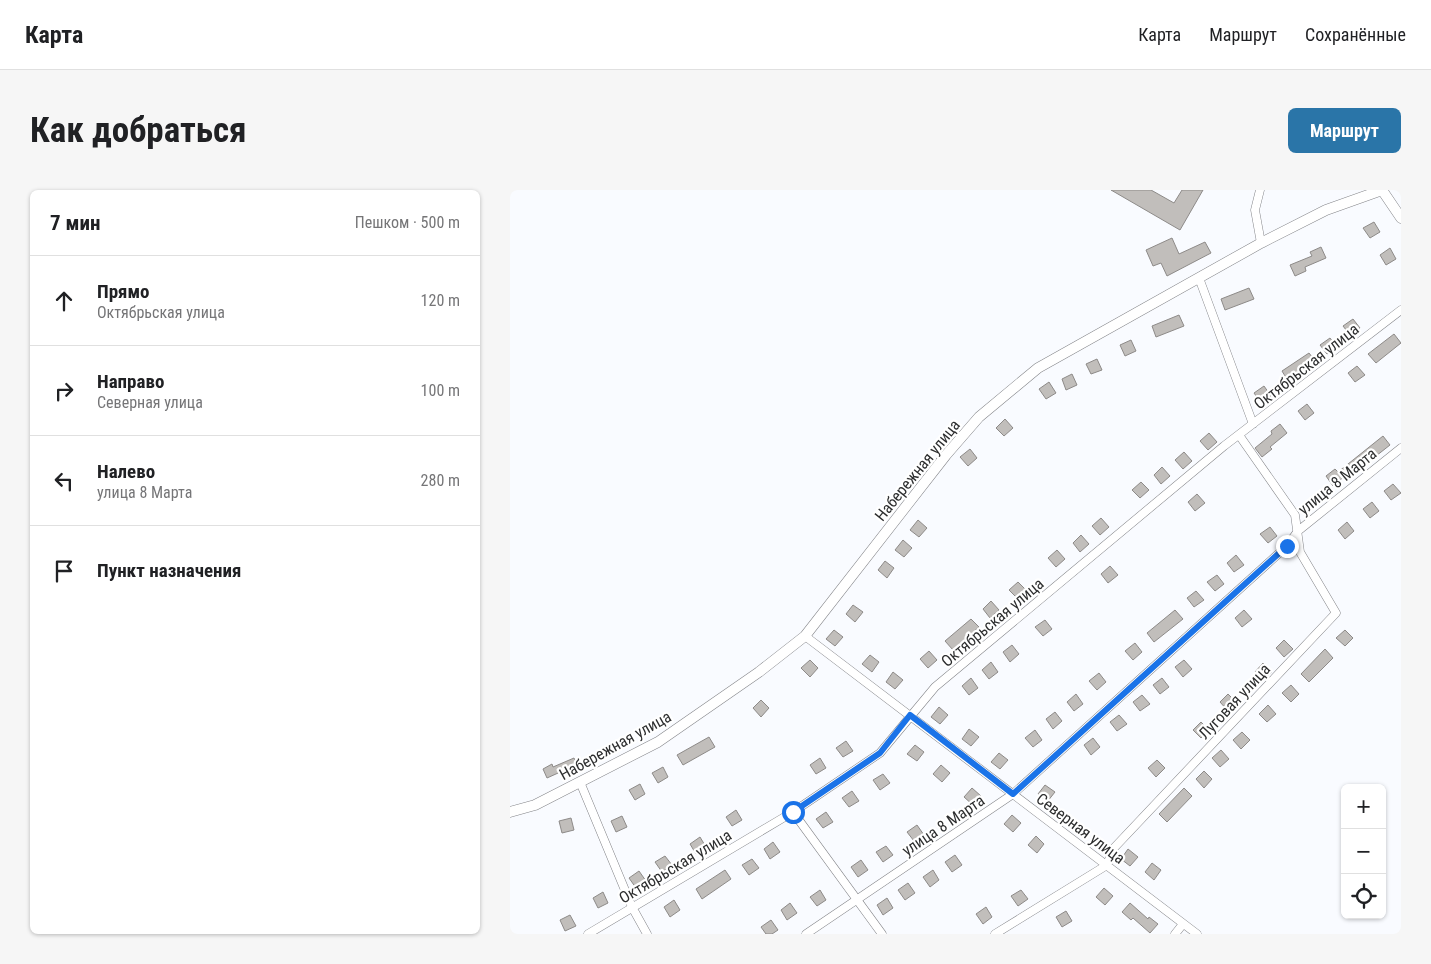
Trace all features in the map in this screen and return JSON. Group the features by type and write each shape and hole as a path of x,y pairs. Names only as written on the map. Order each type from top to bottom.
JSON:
{"street":[{"path":"1260,190 1255,210 1261,244"},
{"path":"1382,190 1401,218"},
{"name":"Набережная улица","path":"510,812 536,804 658,742 759,672 805,636 946,455 979,417 1038,368 1326,210 1382,190"},
{"path":"1199,278 1253,424"},
{"name":"Октябрьская улица","path":"588,934 793,812 880,753 935,687 1239,435 1401,310"},
{"name":"Луговая улица","path":"995,934 1106,865 1113,849 1336,613 1300,552 1295,515 1239,435"},
{"name":"улица 8 Марта","path":"806,934 1013,794 1287,546 1298,531 1401,448"},
{"name":"Северная улица","path":"805,636 1197,934"},
{"path":"580,782 632,907 647,934"},
{"path":"793,812 882,934"},
{"path":"1175,934 1183,924"}],"building":[{"path":"1111,190 1151,190 1174,203 1182,190 1203,190 1180,230"},
{"path":"1374,222 1380,232 1370,238 1363,228"},
{"path":"1172,238 1179,254 1205,242 1211,253 1167,276 1161,263 1153,266 1146,250"},
{"path":"1321,247 1326,258 1305,267 1306,271 1295,276 1290,265 1312,256 1310,252"},
{"path":"1390,248 1396,259 1386,265 1380,255"},
{"path":"1249,288 1254,299 1225,310 1221,299"},
{"path":"1179,315 1184,326 1156,337 1152,326"},
{"path":"1353,319 1360,328 1350,335 1343,326"},
{"path":"1394,334 1401,343 1376,363 1368,354"},
{"path":"1330,338 1337,347 1327,354 1320,345"},
{"path":"1131,340 1136,351 1125,356 1120,345"},
{"path":"1309,353 1316,362 1288,381 1282,371"},
{"path":"1097,359 1102,370 1091,374 1086,364"},
{"path":"1357,366 1365,375 1355,382 1348,373"},
{"path":"1072,374 1077,385 1066,390 1062,379"},
{"path":"1049,382 1056,393 1046,399 1039,389"},
{"path":"1264,386 1271,396 1261,403 1254,393"},
{"path":"1307,404 1314,413 1305,420 1298,411"},
{"path":"1005,419 1013,428 1004,436 996,428"},
{"path":"1280,424 1287,433 1270,447 1272,449 1262,457 1255,448 1272,434 1271,431"},
{"path":"1209,433 1217,442 1208,450 1200,441"},
{"path":"1383,436 1390,445 1348,478 1346,475 1333,486 1326,476 1335,469 1338,472"},
{"path":"970,449 977,458 968,466 960,457"},
{"path":"1184,452 1192,461 1183,469 1175,460"},
{"path":"1162,467 1170,476 1161,484 1154,475"},
{"path":"1141,482 1149,490 1140,498 1132,490"},
{"path":"1393,484 1401,493 1391,500 1384,491"},
{"path":"1197,494 1205,503 1195,511 1188,502"},
{"path":"1372,502 1379,511 1370,518 1363,509"},
{"path":"1101,518 1109,527 1100,535 1092,526"},
{"path":"918,520 927,528 919,537 910,530"},
{"path":"1347,522 1354,531 1345,539 1338,530"},
{"path":"1270,527 1277,536 1268,543 1260,534"},
{"path":"1081,535 1089,544 1080,552 1073,543"},
{"path":"903,540 912,548 904,557 895,550"},
{"path":"1057,550 1065,559 1056,567 1048,558"},
{"path":"1236,555 1244,565 1234,572 1227,563"},
{"path":"885,561 894,568 887,578 878,570"},
{"path":"1110,566 1118,575 1108,583 1101,574"},
{"path":"1217,575 1224,584 1215,591 1207,582"},
{"path":"1018,582 1026,590 1017,598 1009,590"},
{"path":"1196,591 1204,600 1194,607 1187,598"},
{"path":"991,601 999,610 990,618 983,609"},
{"path":"853,605 863,612 855,622 846,614"},
{"path":"1175,610 1183,619 1154,642 1147,633"},
{"path":"1244,610 1252,619 1242,627 1235,618"},
{"path":"971,619 979,627 953,650 945,641"},
{"path":"1045,620 1052,629 1043,636 1035,627"},
{"path":"834,630 843,637 835,646 826,639"},
{"path":"1345,630 1353,638 1345,646 1336,638"},
{"path":"1284,640 1293,649 1284,657 1276,648"},
{"path":"1135,643 1142,652 1133,660 1125,651"},
{"path":"1012,645 1019,654 1010,662 1003,652"},
{"path":"1325,649 1333,658 1309,682 1301,674"},
{"path":"929,651 937,660 928,668 920,659"},
{"path":"870,655 879,662 872,672 862,664"},
{"path":"810,660 818,668 810,677 801,668"},
{"path":"1184,660 1192,669 1183,677 1175,667"},
{"path":"991,662 998,672 989,679 982,670"},
{"path":"1263,663 1272,672 1263,680 1255,672"},
{"path":"893,672 903,680 895,689 886,682"},
{"path":"1099,673 1106,682 1097,690 1089,681"},
{"path":"971,678 978,688 969,695 962,686"},
{"path":"1162,678 1169,687 1160,694 1153,685"},
{"path":"1291,685 1299,694 1291,702 1282,693"},
{"path":"1076,694 1083,704 1074,711 1067,702"},
{"path":"1228,694 1236,702 1228,711 1220,702"},
{"path":"1142,695 1150,704 1140,711 1133,702"},
{"path":"761,700 769,708 761,717 753,708"},
{"path":"1268,705 1276,714 1267,722 1259,714"},
{"path":"939,707 948,715 940,724 931,717"},
{"path":"1055,712 1062,721 1053,729 1046,719"},
{"path":"1119,715 1127,724 1117,731 1110,722"},
{"path":"1201,722 1209,730 1201,738 1193,730"},
{"path":"969,729 979,737 971,746 962,739"},
{"path":"1035,730 1042,740 1033,747 1025,738"},
{"path":"1242,732 1250,740 1241,749 1233,740"},
{"path":"709,737 715,747 683,765 677,755"},
{"path":"1093,738 1100,747 1091,755 1084,745"},
{"path":"846,741 853,751 843,757 836,748"},
{"path":"915,745 924,752 917,761 907,754"},
{"path":"1221,750 1229,759 1220,767 1212,758"},
{"path":"999,753 1008,760 1000,769 991,762"},
{"path":"574,758 578,767 569,772 567,769 547,778 543,769 552,764 553,767"},
{"path":"820,758 826,768 816,774 810,765"},
{"path":"1157,760 1165,768 1156,777 1148,768"},
{"path":"941,765 950,773 942,782 933,774"},
{"path":"663,767 668,777 658,783 652,773"},
{"path":"1204,771 1212,779 1204,788 1196,779"},
{"path":"883,774 890,783 880,790 873,780"},
{"path":"640,784 645,794 635,800 629,790"},
{"path":"1045,785 1055,792 1047,802 1038,794"},
{"path":"972,788 981,796 973,805 964,797"},
{"path":"1184,788 1192,796 1167,822 1159,814"},
{"path":"852,791 859,801 849,807 842,798"},
{"path":"736,810 742,820 732,826 726,817"},
{"path":"826,812 833,822 823,828 816,819"},
{"path":"1012,815 1021,823 1013,832 1004,824"},
{"path":"622,816 627,827 616,832 611,821"},
{"path":"571,818 574,830 562,833 559,821"},
{"path":"917,825 924,835 914,841 907,832"},
{"path":"1036,836 1044,844 1037,853 1028,845"},
{"path":"700,837 706,847 696,854 690,844"},
{"path":"773,842 780,852 770,859 764,849"},
{"path":"886,846 893,855 883,862 876,852"},
{"path":"1128,849 1138,857 1130,866 1121,859"},
{"path":"955,855 962,865 952,872 945,862"},
{"path":"665,856 672,865 662,872 655,862"},
{"path":"752,859 759,868 749,875 742,865"},
{"path":"861,860 868,870 858,877 851,867"},
{"path":"1152,863 1161,870 1154,880 1145,872"},
{"path":"725,870 731,879 702,899 696,889"},
{"path":"933,870 939,880 930,887 923,877"},
{"path":"639,871 646,881 636,888 629,878"},
{"path":"908,883 915,893 905,900 898,890"},
{"path":"1104,888 1113,896 1105,905 1096,897"},
{"path":"820,890 826,900 817,906 810,897"},
{"path":"1021,890 1028,899 1018,906 1011,896"},
{"path":"603,892 608,903 598,908 593,898"},
{"path":"887,898 893,908 883,915 877,905"},
{"path":"674,900 680,910 670,917 664,907"},
{"path":"790,903 797,913 787,920 781,910"},
{"path":"1130,903 1148,919 1149,917 1158,924 1150,933 1133,918 1131,920 1122,912"},
{"path":"986,907 992,917 983,924 976,914"},
{"path":"1066,911 1072,921 1062,927 1056,917"},
{"path":"570,915 576,926 565,931 560,920"},
{"path":"771,920 778,930 772,934 766,934 761,927"}],"route":[{"path":"793,812 880,753 910,715 1013,794 1287,546"}]}
